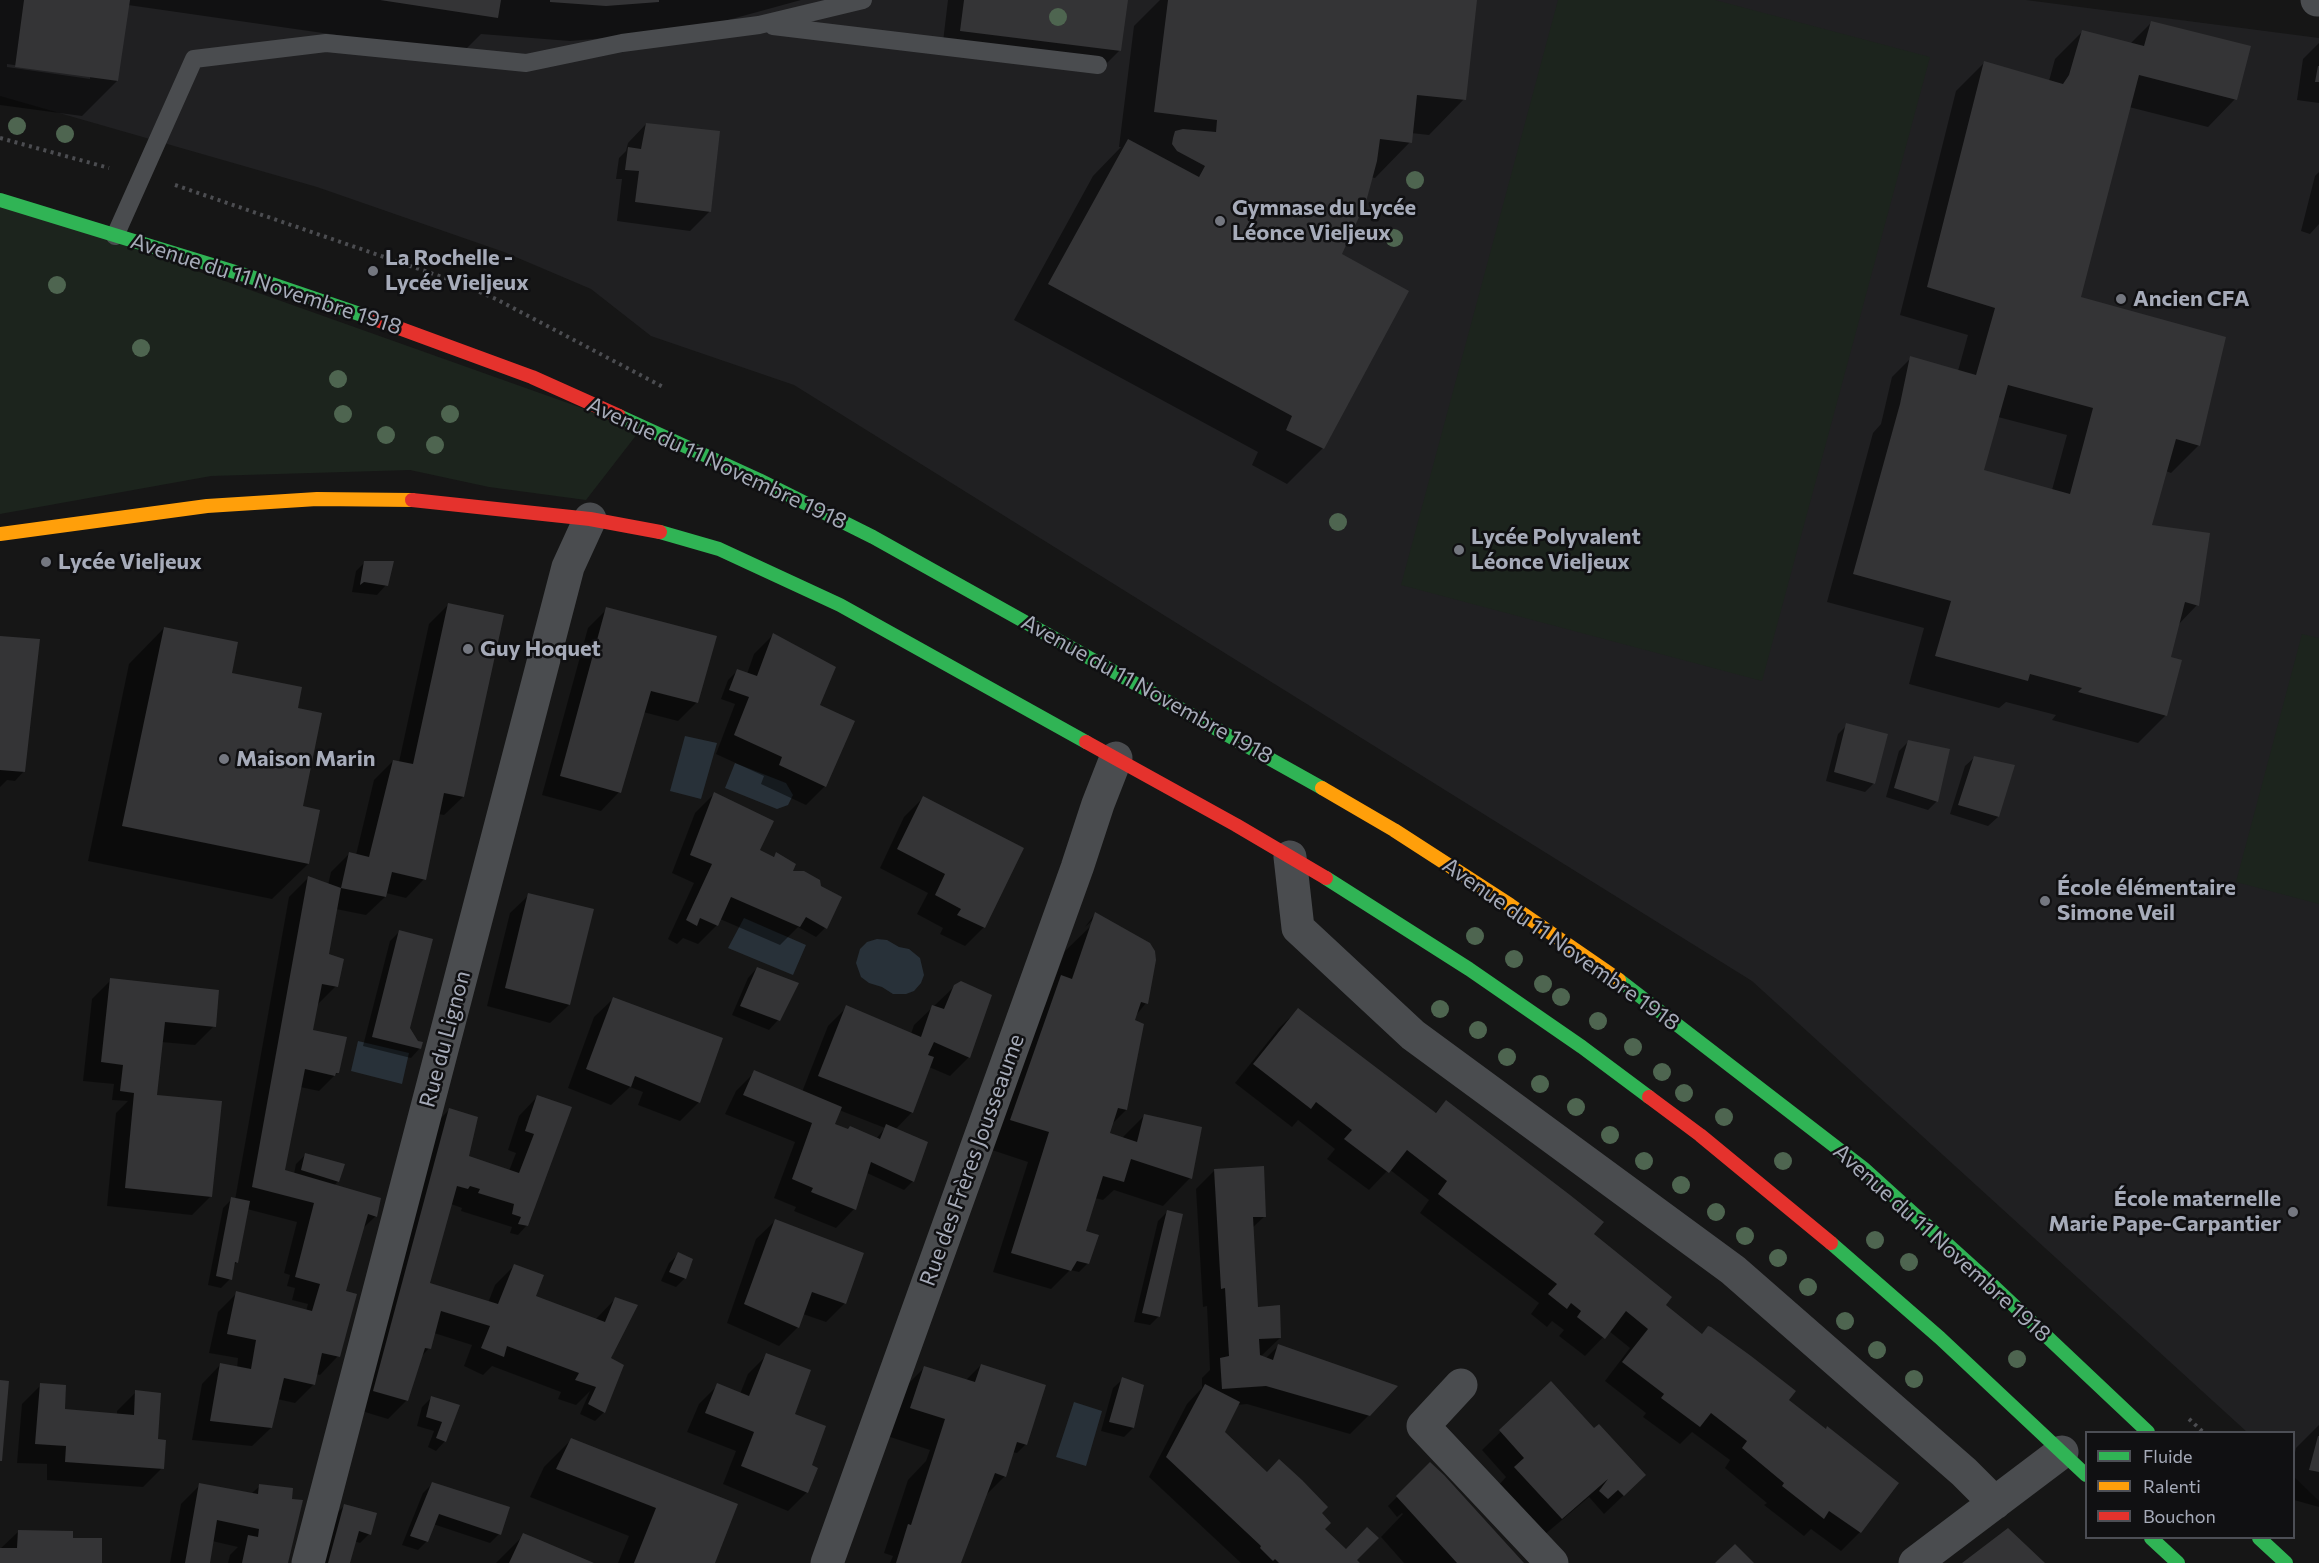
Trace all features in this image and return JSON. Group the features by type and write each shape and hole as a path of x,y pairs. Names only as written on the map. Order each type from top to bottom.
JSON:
{"main road":[{"name":"Avenue du 11 Novembre 1918","path":"0,200 248,276 416,333 532,377 759,480 873,537 1304,778 1394,830 1510,905 1625,984 1745,1075 1863,1168 1989,1282 2147,1431"},
{"path":"0,534 207,506 317,499 400,499 590,519 656,531 719,549 849,611 1116,758 1290,856 1468,969 1582,1047 1700,1135 1816,1228 1940,1338 2085,1474"},
{"path":"2152,1539 2178,1563"},
{"path":"2260,1539 2286,1563"}],"street":[{"name":"Rue du Lignon","path":"308,1563 568,567 590,519"},
{"name":"Rue des Frères Jousseaume","path":"827,1563 1116,758"},
{"path":"1290,856 1298,928 1413,1035 1733,1270 1964,1472 1995,1503"},
{"path":"1461,1385 1423,1426 1552,1563"},
{"path":"1915,1563 2062,1452"}],"lane":[{"path":"115,236 194,59 326,43 526,63 622,43 759,25 862,0"},
{"path":"759,25 1098,65"}],"shaded area":[{"name":"Lycée Polyvalent Léonce Vieljeux","path":"0,0 2026,0 2319,38 2319,1501 2295,1478 2295,1431 2246,1431 1752,981 794,385 651,336 591,289 504,252 317,187 0,96"},
{"path":"1558,0 1715,0 1930,57 1762,681 1401,585"},
{"path":"0,201 641,429 586,500 489,487 410,470 211,476 0,514"},
{"path":"2302,634 2319,638 2319,904 2236,882"},
{"path":"685,736 717,743 701,799 670,791"},
{"path":"735,763 786,783 793,795 788,805 777,809 725,788"},
{"path":"744,918 806,945 793,975 728,948"},
{"path":"877,939 887,940 899,947 909,949 920,958 924,975 914,991 906,994 893,994 861,977 856,963 860,949 867,942"},
{"path":"358,1041 409,1053 402,1084 351,1071"},
{"path":"1074,1402 1102,1411 1086,1466 1056,1457"}],"building":[{"path":"24,0 130,0 118,81 15,67"},
{"path":"380,0 501,0 498,18"},
{"path":"550,0 659,0 659,2 606,6 550,2"},
{"path":"964,0 1128,0 1121,51 960,31"},
{"name":"Gymnase du Lycée Léonce Vieljeux","path":"1168,0 1477,0 1466,100 1417,95 1412,143 1380,139 1377,161 1366,202 1342,254 1409,291 1324,449 1286,430 1292,416 1048,284 1128,139 1199,177 1205,166 1177,151 1172,144 1173,138 1175,131 1183,129 1216,132 1217,120 1154,112"},
{"path":"2151,21 2251,46 2237,100 2139,75 2081,297 2226,337 2200,446 2176,439 2152,525 2210,533 2199,606 2185,602 2171,657 2182,660 2167,716 2078,692 2082,688 2030,674 2028,681 1935,656 1951,601 1853,574 1900,404 1910,356 1976,375 1995,308 1927,287 1984,61 2063,84 2069,75 2082,30 2144,46","holes":["2008,385 2093,408 2070,494 1984,470"]},
{"path":"2318,66 2319,82 2315,82"},
{"path":"646,123 720,131 711,212 635,202 639,171 625,170 628,147 641,149"},
{"path":"364,561 394,561 388,586 364,582 360,585"},
{"path":"448,603 504,615 464,797 444,793 426,880 392,872 386,897 341,888 349,852 369,857 393,760 413,764"},
{"path":"606,607 717,636 698,703 651,691 621,793 560,776"},
{"name":"Maison Marin","path":"164,627 238,642 232,673 302,687 298,708 322,713 303,806 320,810 309,864 122,826"},
{"path":"773,633 836,667 820,705 855,721 826,787 779,765 782,757 734,735 749,697 729,690 737,669 757,676"},
{"path":"0,636 40,639 25,772 0,770"},
{"path":"1846,723 1888,734 1875,784 1834,772"},
{"path":"1908,740 1950,749 1938,802 1894,788"},
{"path":"1974,756 2015,765 1999,817 1958,805"},
{"path":"714,792 774,821 760,850 774,857 776,852 796,864 793,871 804,871 820,880 821,886 842,897 827,929 806,917 800,927 731,897 718,926 700,918 697,926 686,920 712,864 690,855"},
{"path":"923,796 1024,848 985,928 957,915 961,909 935,895 945,874 897,849"},
{"path":"308,876 341,888 329,954 344,959 338,987 322,984 313,1030 347,1037 339,1073 335,1076 305,1069 285,1170 381,1198 377,1217 368,1214 346,1291 357,1294 340,1357 322,1353 315,1385 284,1378 272,1428 210,1421 220,1363 251,1369 256,1340 227,1334 236,1291 312,1311 320,1284 295,1277 314,1203 252,1187"},
{"path":"528,893 594,909 570,1005 505,988"},
{"path":"1095,912 1150,943 1155,951 1156,960 1148,1004 1141,1002 1135,1020 1144,1024 1127,1110 1118,1108 1110,1133 1137,1142 1144,1114 1202,1127 1192,1179 1131,1159 1124,1182 1103,1176 1086,1231 1099,1235 1089,1264 1077,1261 1071,1271 1011,1253 1049,1132 1010,1120 1061,975 1072,979"},
{"path":"399,930 433,939 410,1028 418,1041 423,1042 421,1049 372,1037"},
{"path":"757,967 799,983 780,1021 740,1006"},
{"path":"110,978 219,990 216,1027 165,1022 157,1095 222,1101 212,1197 125,1188 134,1093 120,1091 123,1065 101,1062"},
{"path":"961,981 992,995 970,1058 934,1042 928,1055 934,1057 913,1113 818,1076 846,1005 921,1037 932,1005 944,1009 954,985"},
{"path":"613,997 723,1038 700,1103 635,1076 631,1087 586,1069"},
{"path":"1298,1008 1436,1113 1446,1100 1570,1195 1604,1222 1594,1234 1672,1297 1666,1305 1702,1334 1708,1326 1711,1327 1751,1356 1796,1391 1789,1400 1826,1429 1827,1426 1899,1483 1861,1533 1829,1511 1824,1519 1782,1486 1784,1483 1742,1448 1747,1441 1711,1413 1700,1427 1661,1398 1664,1394 1622,1362 1648,1329 1626,1311 1605,1339 1577,1317 1581,1311 1571,1303 1567,1309 1548,1294 1557,1284 1438,1194 1447,1181 1407,1150 1389,1173 1344,1139 1352,1130 1316,1102 1311,1109 1253,1064"},
{"path":"754,1070 842,1107 835,1124 848,1129 850,1126 880,1139 886,1124 928,1142 914,1182 871,1162 856,1210 811,1192 813,1188 792,1179 812,1123 743,1095"},
{"path":"537,1095 572,1107 528,1226 518,1224 521,1217 512,1214 514,1204 478,1193 480,1189 457,1186 430,1283 498,1304 514,1264 544,1275 536,1296 605,1322 615,1297 638,1305 611,1358 624,1365 605,1413 588,1404 596,1387 575,1380 579,1373 507,1346 504,1357 481,1348 490,1326 441,1311 431,1349 425,1348 408,1401 373,1391 449,1108 478,1117 469,1156 519,1173 534,1134 525,1131"},
{"path":"305,1153 345,1164 339,1182 301,1170"},
{"path":"1264,1166 1266,1217 1253,1217 1258,1307 1280,1305 1281,1338 1259,1339 1260,1355 1273,1360 1278,1344 1398,1386 1370,1416 1266,1386 1222,1389 1220,1358 1229,1356 1225,1288 1221,1289 1214,1169"},
{"path":"231,1197 250,1201 238,1263 235,1262 232,1280 216,1276"},
{"path":"1167,1210 1183,1214 1160,1317 1142,1313"},
{"path":"775,1219 864,1253 846,1304 812,1292 799,1328 744,1304"},
{"path":"678,1252 693,1259 686,1279 669,1272"},
{"path":"766,1353 811,1370 795,1414 826,1426 812,1465 818,1468 808,1493 741,1466 754,1432 705,1413 717,1383 749,1396"},
{"path":"981,1364 1046,1385 1027,1445 1017,1442 1006,1477 995,1473 961,1563 896,1563 908,1524 911,1525 945,1419 910,1408 924,1366 975,1382"},
{"path":"1122,1377 1144,1385 1134,1428 1109,1422"},
{"path":"0,1380 9,1381 2,1461 0,1461"},
{"path":"1551,1381 1594,1428 1599,1424 1646,1475 1624,1496 1618,1490 1608,1499 1599,1491 1608,1479 1562,1519 1514,1467 1524,1458 1499,1430"},
{"path":"40,1383 66,1385 65,1409 134,1415 135,1390 161,1393 158,1439 166,1440 164,1469 65,1462 66,1446 35,1444"},
{"path":"1205,1384 1240,1402 1225,1432 1267,1472 1279,1459 1302,1480 1328,1507 1322,1513 1331,1523 1325,1529 1346,1549 1367,1527 1379,1538 1357,1560 1360,1563 1279,1563 1275,1559 1273,1561 1260,1548 1261,1546 1166,1457"},
{"path":"431,1396 460,1405 446,1442 436,1438 442,1422 426,1417"},
{"path":"2319,1436 2319,1472 2309,1470"},
{"path":"571,1438 738,1504 715,1563 634,1563 656,1508 556,1469"},
{"path":"1430,1462 1524,1563 1457,1563 1396,1496"},
{"path":"432,1482 510,1507 501,1535 439,1514 428,1542 410,1536"},
{"path":"199,1483 258,1494 259,1484 293,1488 292,1499 303,1500 288,1563 242,1563 248,1535 258,1537 259,1529 217,1520 210,1563 185,1563"},
{"path":"344,1504 377,1513 371,1535 359,1531 350,1563 328,1563"},
{"path":"2008,1528 2045,1563 1962,1563"},
{"path":"18,1530 73,1531 73,1538 102,1538 102,1563 0,1563 0,1548 17,1548"},
{"path":"523,1533 540,1540 594,1563 509,1563"},
{"path":"1735,1544 1754,1563 1715,1563 1718,1560"}],"traffic: fast":[{"path":"0,200 248,276 377,320"},
{"path":"619,416 759,480 873,537 1322,788"},
{"path":"660,532 719,549 840,605 1086,742"},
{"path":"1326,878 1469,969 1582,1047 1649,1097"},
{"path":"1619,980 1863,1168 1989,1282 2147,1431"},
{"path":"1831,1243 1940,1338 2085,1474"},
{"path":"2152,1539 2178,1563"},
{"path":"2260,1539 2286,1563"}],"traffic: slow":[{"path":"0,534 207,506 317,499 412,500"},
{"path":"1322,788 1394,830 1510,905 1619,980"}],"traffic: jam":[{"path":"377,320 532,377 619,416"},
{"path":"412,500 590,519 660,532"},
{"path":"1086,742 1326,878"},
{"path":"1649,1097 1700,1135 1831,1243"}],"place":[{"name":"Gymnase du Lycée Léonce Vieljeux","path":"1220,221"},
{"name":"La Rochelle - Lycée Vieljeux","path":"373,271"},
{"name":"Ancien CFA","path":"2121,299"},
{"name":"Lycée Polyvalent Léonce Vieljeux","path":"1459,550"},
{"name":"Lycée Vieljeux","path":"46,562"},
{"name":"Guy Hoquet","path":"468,649"},
{"name":"Maison Marin","path":"224,759"},
{"name":"École élémentaire Simone Veil","path":"2045,901"},
{"name":"École maternelle Marie Pape-Carpantier","path":"2293,1212"}]}
